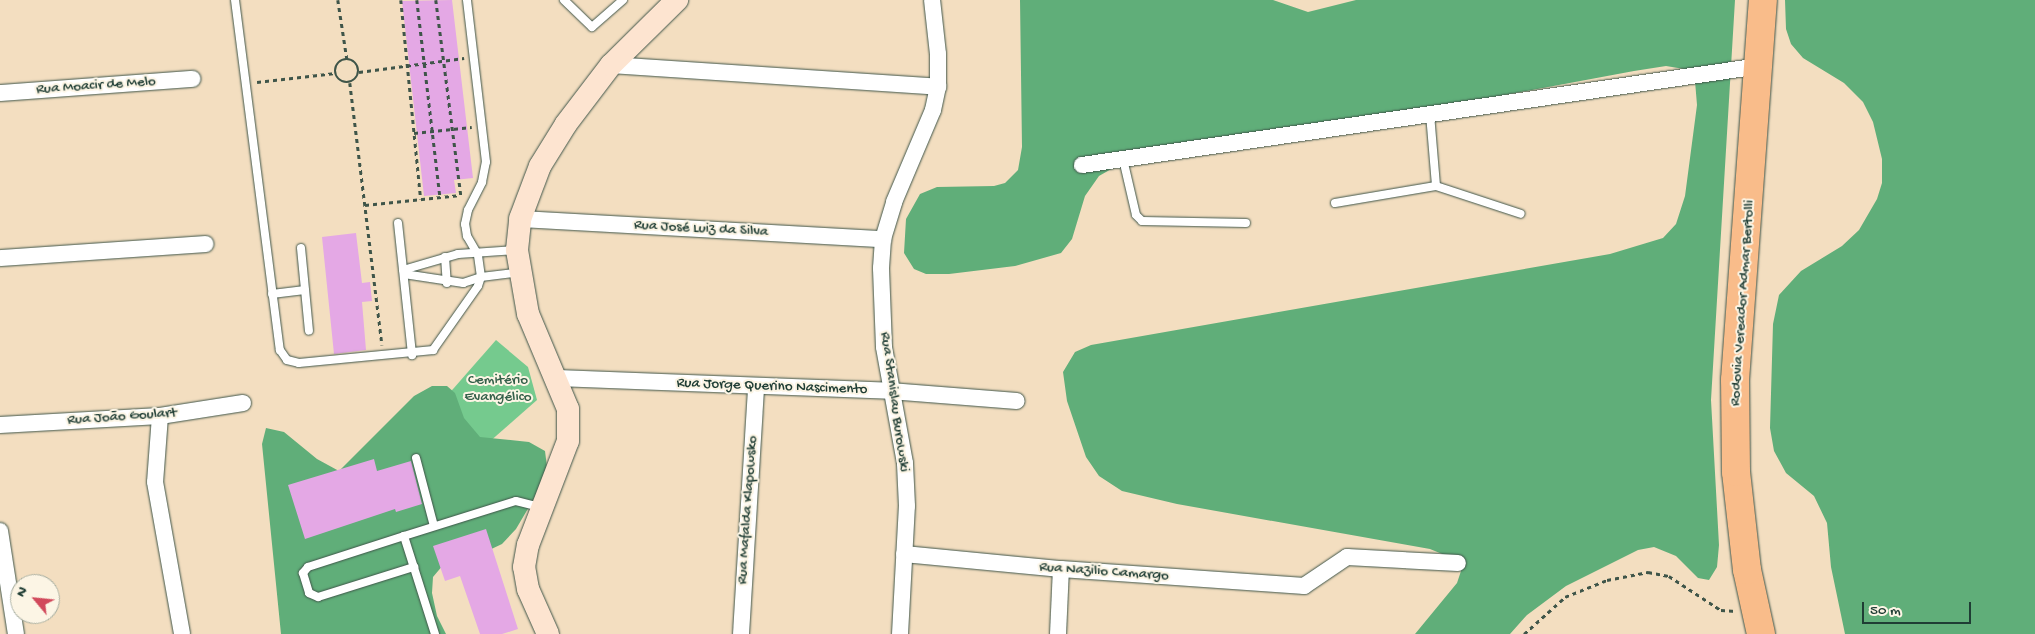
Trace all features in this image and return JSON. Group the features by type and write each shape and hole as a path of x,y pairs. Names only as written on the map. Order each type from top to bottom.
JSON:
{"highway":[{"name":"Rodovia Vereador Admar Bertolli","path":"1758,623 1736,472 1735,380 1760,66 1763,0"}],"main road":[{"path":"548,634 528,589 524,567 528,545 544,508 568,441 568,409 557,378 528,314 516,250 520,219 540,166 611,65 677,0"}],"street":[{"name":"Rua Stanislau Burowski","path":"900,634 904,554 905,463 890,392 884,347 883,239 894,202 933,110 938,87 938,54 932,0"},
{"path":"611,65 938,87"},
{"path":"1082,165 1760,66"},
{"name":"Rua Moacir de Melo","path":"0,93 192,79"},
{"name":"Rua José Luiz da Silva","path":"520,219 883,239"},
{"path":"0,258 206,244"},
{"name":"Rua Jorge Querino Nascimento","path":"557,378 890,392 1017,401"},
{"name":"Rua Mafalda Klapowsko","path":"741,634 756,387"},
{"name":"Rua João Goulart","path":"0,425 160,416 243,403"},
{"path":"160,416 155,482 182,634"},
{"path":"0,531 16,634"},
{"name":"Rua Nazilio Camargo","path":"904,554 1061,569 1304,586 1347,557 1458,563"},
{"path":"1058,634 1061,569"}],"lane":[{"path":"235,0 244,83 280,350 287,360 299,364 412,355 433,350 475,292 481,277 478,255 467,236 465,224 485,172 482,126 467,0"},
{"path":"564,0 592,27 623,0"},
{"path":"1430,114 1436,186"},
{"path":"1123,159 1136,215 1142,221 1246,223"},
{"path":"1335,203 1436,186 1521,214"},
{"path":"398,223 412,355"},
{"path":"301,248 309,331"},
{"path":"403,272 445,256 478,255 516,250"},
{"path":"445,256 447,283"},
{"path":"403,272 447,283 463,283 481,277 519,272"},
{"path":"272,294 305,290"},
{"path":"416,458 434,526"},
{"path":"414,567 318,597 309,593 304,573 308,567 516,501 544,508"},
{"path":"404,536 436,634"}],"path":[{"path":"338,0 347,59"},
{"path":"400,0 421,199"},
{"path":"417,0 440,197"},
{"path":"436,0 461,195"},
{"path":"384,357 350,83 359,72 473,57"},
{"path":"347,59 356,63 359,72"},
{"path":"347,59 336,65 335,74 340,81 350,83"},
{"path":"244,83 335,74"},
{"path":"414,133 482,126"},
{"path":"365,205 476,194"},
{"path":"1524,634 1565,597 1607,580 1648,572 1669,576 1721,610 1758,623"}],"green space":[{"path":"1020,0 1273,0 1308,12 1356,0 1735,0 1711,400 1719,545 1717,567 1709,580 1698,578 1676,556 1654,547 1638,550 1566,586 1527,615 1510,634 1415,634 1457,583 1461,571 1452,558 1430,549 1177,504 1122,491 1099,476 1086,457 1067,401 1063,372 1075,352 1091,345 1610,254 1663,238 1676,224 1685,196 1697,105 1695,81 1684,69 1666,66 1634,71 1113,168 1099,176 1085,196 1072,239 1061,253 1015,266 949,274 926,274 914,269 904,253 906,219 920,194 937,187 994,186 1005,183 1018,170 1022,147"},
{"path":"1785,0 2035,0 2035,634 1845,634 1831,567 1827,523 1814,496 1786,473 1774,451 1770,428 1773,324 1779,295 1801,271 1842,246 1859,230 1877,199 1882,183 1882,159 1873,122 1863,102 1844,83 1803,58 1791,44 1786,29"},
{"name":"Cemitério Evangélico","path":"496,340 528,367 537,400 448,478 439,405"},
{"path":"432,386 447,386 455,393 464,418 480,437 529,442 545,451 547,467 539,490 516,529 502,544 485,552 449,558 433,577 432,593 437,616 446,634 281,634 262,444 266,428 284,432 317,459 339,471 414,396"}],"building":[{"path":"452,0 473,178 454,180 456,193 424,196 402,1"},
{"path":"356,233 362,283 370,282 372,301 362,302 366,350 334,354 322,237"},
{"path":"374,459 377,471 411,461 422,504 396,512 395,509 305,539 288,485"},
{"path":"486,529 518,629 502,634 480,634 460,576 445,581 433,546"}]}
